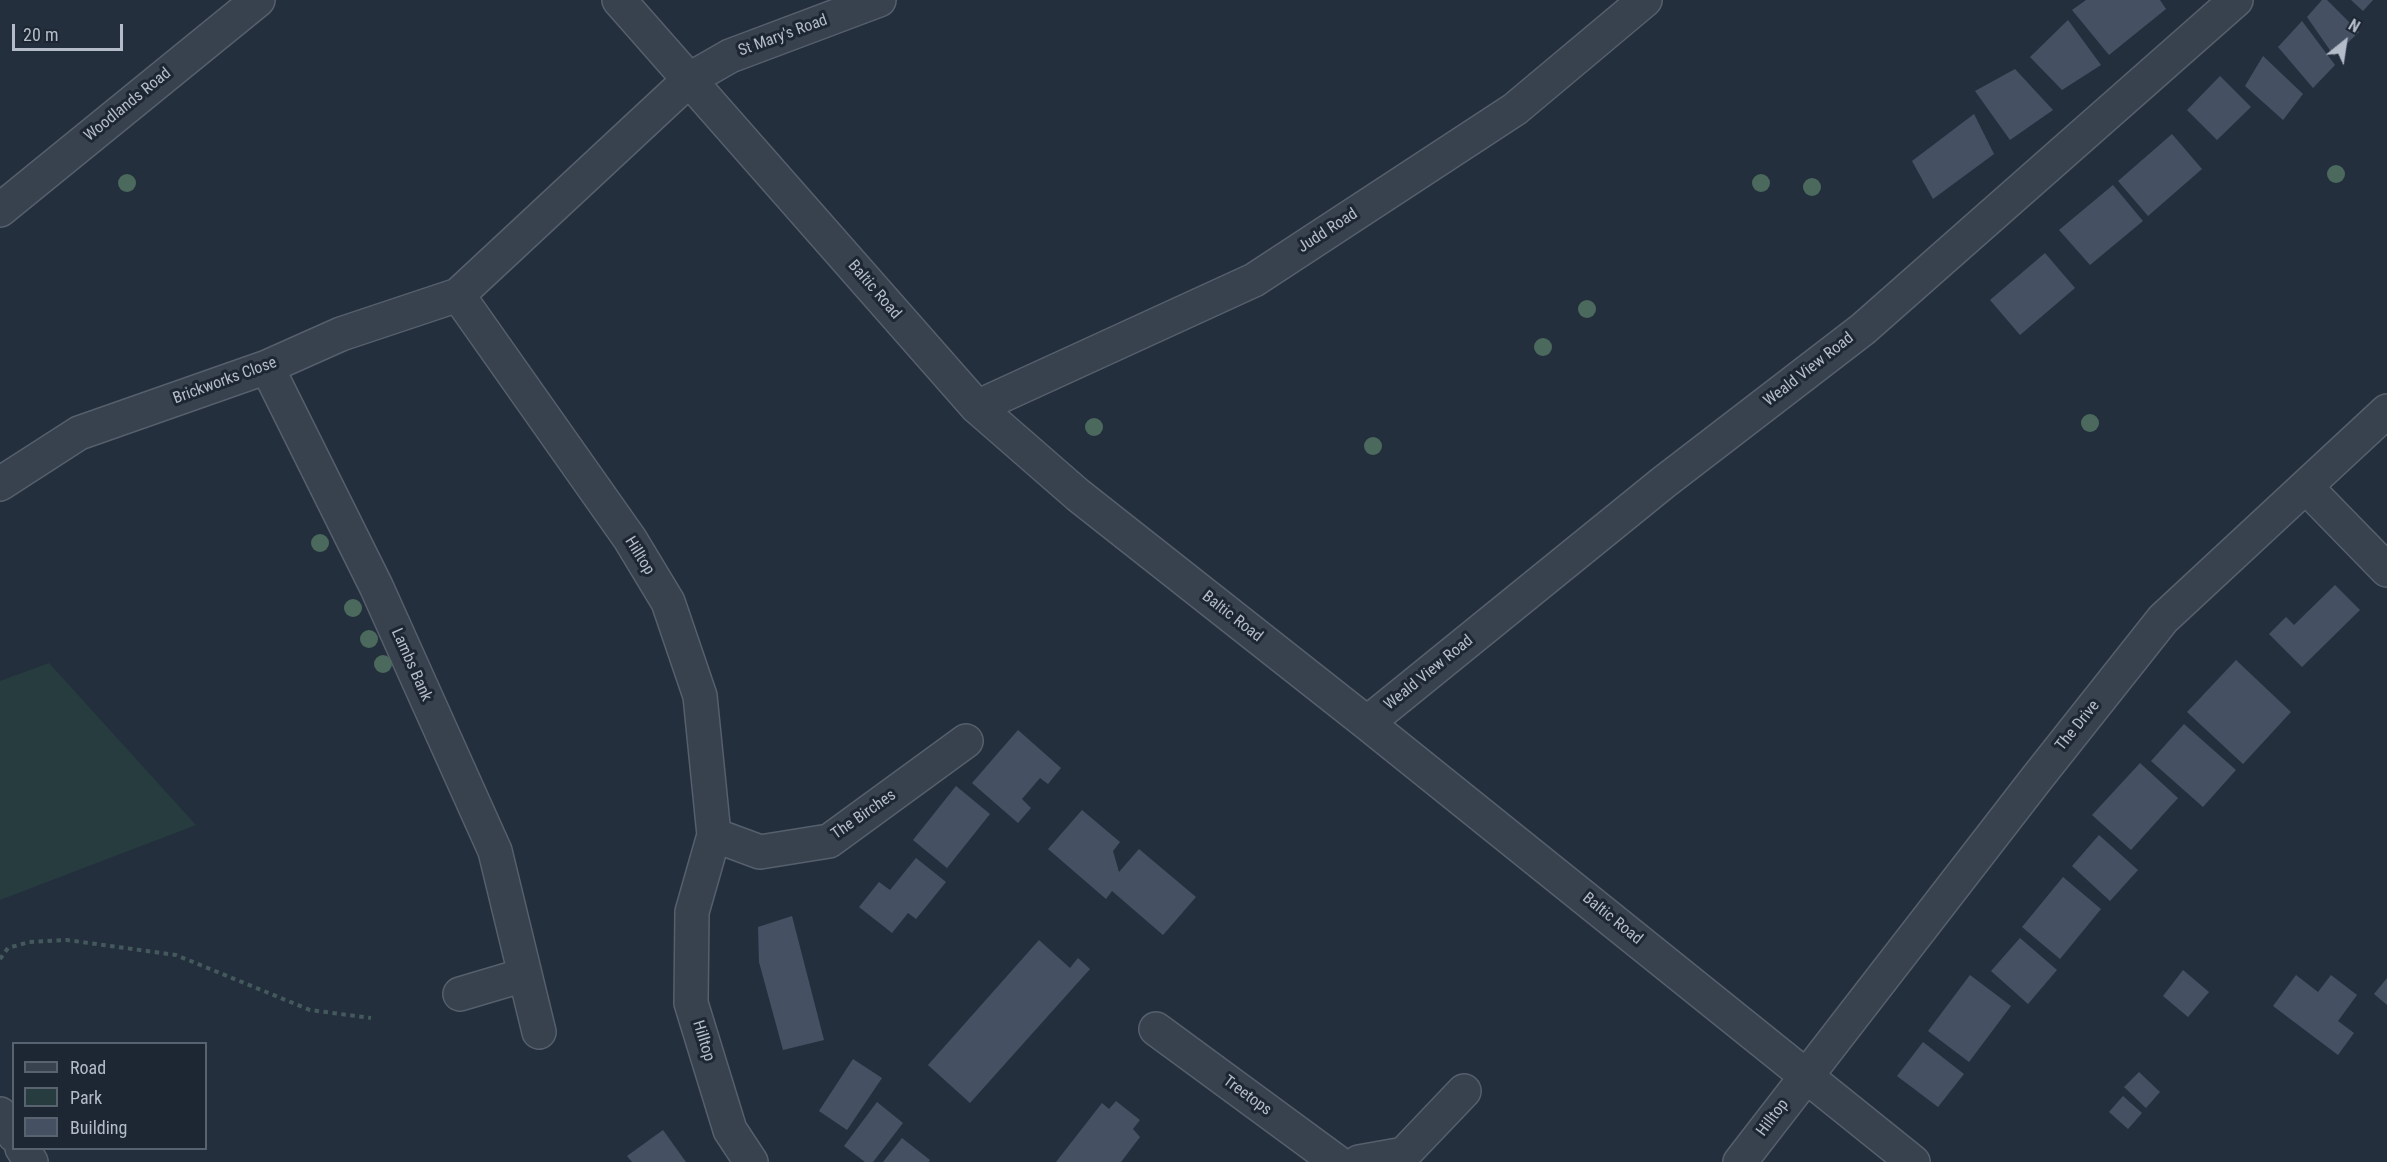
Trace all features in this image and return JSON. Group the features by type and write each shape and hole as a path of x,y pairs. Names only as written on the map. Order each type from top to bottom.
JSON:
{"street":[{"name":"Woodlands Road","path":"0,210 258,0"},
{"name":"Baltic Road","path":"619,0 977,407 1078,495 1367,723 1913,1162"},
{"name":"St Mary's Road","path":"690,79 730,56 879,0"},
{"name":"Judd Road","path":"977,407 1254,280 1515,109 1645,0"},
{"name":"Weald View Road","path":"1367,723 1664,482 1863,329 2236,0"},
{"path":"458,295 690,79"},
{"name":"Brickworks Close","path":"0,484 79,433 267,367 341,334 458,295"},
{"name":"Hilltop","path":"458,295 630,539 668,602 700,696 714,835 692,912 691,1003 730,1130 752,1162"},
{"name":"Lambs Bank","path":"267,367 376,585 495,851 539,1032"},
{"name":"The Drive","path":"1806,1074 2163,619 2387,411"},
{"path":"2306,487 2387,570"},
{"name":"The Birches","path":"714,835 760,852 829,841 966,741"},
{"path":"460,994 524,975"},
{"name":"Treetops","path":"1156,1029 1337,1162"},
{"name":"Hilltop","path":"1740,1162 1806,1074"},
{"path":"1359,1162 1404,1154 1464,1091"},
{"path":"0,1114 12,1132"}],"path":[{"path":"0,959 8,948 29,942 68,940 176,955 310,1010 371,1018"}],"green space":[{"path":"49,663 196,825 0,900 0,681"}],"building":[{"path":"2086,0 2160,0 2166,9 2109,55 2072,10"},
{"path":"2322,0 2327,0 2359,32 2334,56 2307,17"},
{"path":"2351,0 2373,0 2363,11"},
{"path":"2068,20 2101,65 2062,90 2030,57"},
{"path":"2302,21 2335,65 2313,88 2278,47"},
{"path":"2263,56 2303,94 2283,120 2245,86"},
{"path":"2015,69 2053,110 2010,140 1975,91"},
{"path":"2220,76 2251,107 2217,140 2187,110"},
{"path":"1974,114 1994,154 1933,199 1912,161"},
{"path":"2172,134 2202,169 2148,216 2118,181"},
{"path":"2113,185 2143,221 2090,265 2059,230"},
{"path":"2045,253 2075,288 2020,335 1990,300"},
{"path":"2335,585 2360,610 2302,667 2269,634 2286,617 2294,625"},
{"path":"2236,660 2291,712 2243,764 2187,712"},
{"path":"2184,724 2236,770 2203,807 2151,761"},
{"path":"1018,730 1061,768 1048,784 1040,778 1022,799 1031,808 1018,823 972,783"},
{"path":"2140,763 2178,798 2131,850 2092,815"},
{"path":"956,786 990,814 947,868 913,840"},
{"path":"1082,810 1120,842 1113,851 1119,872 1139,849 1196,897 1163,935 1112,891 1106,899 1048,849"},
{"path":"2099,835 2138,870 2110,901 2072,866"},
{"path":"916,858 946,882 916,919 908,913 892,933 859,907 879,882 890,890"},
{"path":"2063,877 2101,909 2060,959 2022,927"},
{"path":"792,916 824,1040 783,1050 759,962 758,927"},
{"path":"2020,938 2057,970 2028,1004 1991,971"},
{"path":"1039,940 1070,968 1078,958 1090,969 970,1103 928,1065"},
{"path":"2183,970 2209,992 2188,1017 2163,996"},
{"path":"1970,975 2011,1006 1969,1062 1928,1031"},
{"path":"2296,975 2318,992 2331,975 2357,995 2338,1021 2354,1033 2338,1055 2273,1006"},
{"path":"2387,978 2387,1005 2374,994"},
{"path":"1923,1042 1964,1074 1938,1107 1897,1076"},
{"path":"853,1059 882,1078 847,1130 819,1111"},
{"path":"2139,1072 2160,1092 2146,1108 2124,1087"},
{"path":"2123,1096 2142,1113 2128,1129 2109,1112"},
{"path":"1116,1101 1140,1120 1133,1129 1140,1137 1121,1162 1056,1162 1102,1103 1109,1109"},
{"path":"877,1102 903,1123 873,1162 865,1162 844,1146"},
{"path":"663,1130 686,1162 632,1162 627,1156"},
{"path":"902,1138 930,1160 929,1162 883,1162"}]}
